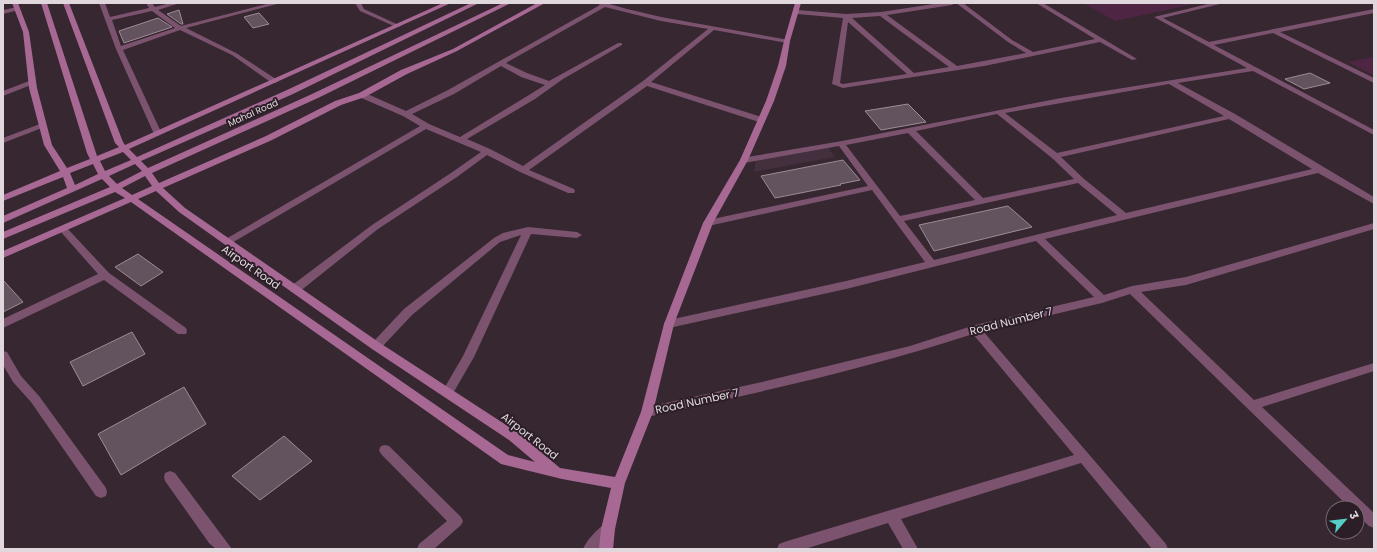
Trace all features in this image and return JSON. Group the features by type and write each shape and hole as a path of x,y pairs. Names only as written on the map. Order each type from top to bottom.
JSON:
{"street":[{"name":"Airport Road","path":"44,3 95,161 103,175 116,188 505,460 558,474"},
{"name":"Airport Road","path":"66,3 119,143 147,172 157,187 182,210 295,290 376,346 513,436 558,474"},
{"path":"102,3 119,49 157,132 169,146"},
{"path":"108,19 151,6 177,3"},
{"path":"119,49 180,28 278,3"},
{"path":"358,3 362,10 398,26"},
{"path":"3,198 95,161 448,3"},
{"name":"Mahal Road","path":"3,220 290,92 476,3"},
{"name":"Mahal Road","path":"3,236 116,188 147,172 315,96 508,3"},
{"path":"3,255 269,138 338,103 362,95 404,72 455,50 542,3"},
{"path":"606,549 608,529 619,483 647,412 669,324 708,223 744,160 762,120 782,66 787,41 797,8 846,16 880,14 952,3"},
{"path":"958,3 1010,41 1032,54"},
{"path":"1040,3 1134,59"},
{"path":"1221,3 1157,17 1374,133"},
{"path":"406,114 450,92 602,4 625,12 787,41"},
{"path":"3,12 16,6 26,32 32,83 48,145 65,172 72,189"},
{"path":"151,6 180,28 234,54 275,81"},
{"path":"1208,44 1374,11"},
{"path":"880,14 955,68"},
{"path":"846,16 836,84 842,86 955,68 1100,40"},
{"path":"846,16 912,75"},
{"path":"523,170 646,83 712,28"},
{"path":"1274,31 1374,81"},
{"path":"462,140 532,97 560,77 620,44"},
{"path":"500,63 524,75 550,84"},
{"path":"744,160 842,143 1121,89 1254,69"},
{"path":"1171,82 1232,116 1318,170 1374,202"},
{"path":"3,94 32,83"},
{"path":"646,83 762,120"},
{"path":"362,95 406,114 426,126 487,151 523,170 571,191"},
{"path":"998,112 1055,156 1080,180 1124,216"},
{"path":"1055,156 1232,116"},
{"path":"3,141 43,126"},
{"path":"227,242 426,126"},
{"path":"910,130 981,201"},
{"path":"842,143 932,264"},
{"path":"295,290 375,226 454,175 487,151"},
{"path":"669,324 846,285 1124,216 1318,170"},
{"path":"898,219 1080,180"},
{"path":"708,223 874,187"},
{"name":"Road Number 7","path":"647,412 762,387 903,352 975,329 1102,299 1132,290 1186,281 1374,226"},
{"path":"63,229 105,275 182,331"},
{"path":"448,392 468,357 528,230"},
{"path":"376,346 408,312 509,232 528,230 577,235"},
{"path":"1038,237 1102,299"},
{"path":"3,324 105,275"},
{"path":"1132,290 1374,522"},
{"path":"975,329 1084,456 1161,549"},
{"path":"3,355 17,379 35,399 101,492"},
{"path":"1252,405 1374,367"},
{"path":"385,450 456,521 424,549"},
{"path":"784,549 1084,456"},
{"path":"558,474 619,483"},
{"path":"170,477 214,538 225,549"},
{"path":"891,516 911,549"},
{"path":"590,549 608,529"}],"shaded area":[{"path":"1083,3 1199,3 1115,21"},
{"path":"1374,57 1374,76 1348,62"},
{"path":"827,146 835,157 754,172 756,158"}],"building":[{"path":"179,10 183,24 167,14"},
{"path":"259,13 269,24 253,28 244,17"},
{"path":"158,18 172,27 124,43 119,31"},
{"path":"1310,73 1330,83 1304,89 1285,79"},
{"path":"908,104 926,122 881,130 865,111"},
{"path":"843,160 860,180 775,198 761,176"},
{"path":"1008,206 1032,227 934,251 919,225"},
{"path":"138,254 163,272 141,286 115,267"},
{"path":"3,280 23,302 3,312"},
{"path":"132,332 145,354 83,386 70,362"},
{"path":"184,387 206,424 121,475 98,434"},
{"path":"284,436 312,461 260,500 232,476"}]}
